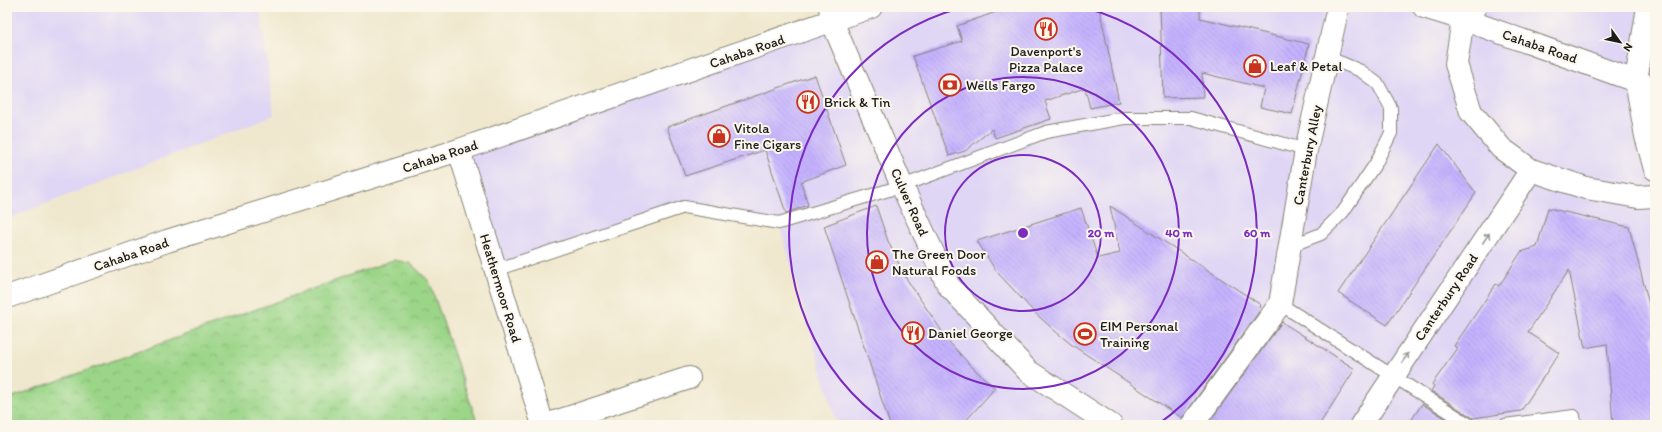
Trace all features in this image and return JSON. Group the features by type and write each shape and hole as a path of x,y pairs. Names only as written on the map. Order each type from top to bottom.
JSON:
{"street":[{"name":"Cahaba Road","path":"7,297 167,241 459,150 831,14 871,7"},
{"name":"Canterbury Alley","path":"1280,304 1306,150 1338,7"},
{"name":"Cahaba Road","path":"1424,7 1469,13 1645,84"},
{"path":"1648,7 1645,84 1646,136 1655,169"},
{"path":"1469,13 1456,64 1471,112 1501,148 1531,170 1586,188 1638,198 1655,196"},
{"name":"Culver Road","path":"831,14 902,186 948,285 1028,371 1110,425"},
{"name":"Heathermoor Road","path":"459,150 543,425"},
{"name":"Canterbury Road","path":"1361,425 1531,170"},
{"path":"1192,425 1280,304"},
{"path":"546,425 689,378"}],"lane":[{"path":"1290,246 1321,234 1343,212 1376,163 1391,133 1391,108 1378,84 1361,71 1327,57"},
{"path":"495,270 684,207 779,223 902,186 1046,132 1124,118 1191,118 1306,150"},
{"path":"1280,304 1470,425"},
{"path":"1505,425 1574,416 1575,425"}],"shaded area":[{"path":"7,7 260,7 274,115 7,219"},
{"path":"871,7 1655,7 1655,425 837,425 779,223 684,207 495,270 459,150"}],"green space":[{"path":"393,260 410,263 429,281 478,425 7,425 7,399"}],"building":[{"path":"1010,7 1099,7 1119,102 1090,108 1085,88 1045,101 1051,119 995,138 992,129 965,151 949,156 913,56 962,41 957,26"},
{"path":"1160,7 1200,7 1200,18 1309,44 1292,114 1260,107 1264,88 1202,73 1203,97 1163,98"},
{"path":"815,75 846,165 801,182 808,205 786,213 765,150 685,176 667,127"},
{"path":"1439,144 1476,193 1387,325 1338,293"},
{"path":"876,206 888,241 904,275 950,343 971,366 995,388 962,425 890,425 824,226"},
{"path":"1110,206 1261,305 1259,307 1261,309 1182,418 1072,345 1055,331 1035,313 996,271 977,241 1081,208 1098,258 1120,253"},
{"path":"1548,208 1629,227 1655,327 1655,331 1651,338 1655,353 1655,425 1613,425 1607,344 1585,348 1569,270 1528,332 1559,353 1521,411 1473,418 1431,391 1434,386 1432,384 1458,348 1454,346 1496,284 1499,286 1521,252 1537,247"},
{"path":"1282,322 1355,369 1319,425 1207,425"},
{"path":"1422,404 1450,421 1421,425 1408,425"}],"place":[{"name":"Davenport's Pizza Palace","path":"1046,29"},
{"name":"Leaf & Petal","path":"1255,66"},
{"name":"Wells Fargo","path":"950,85"},
{"name":"Brick & Tin","path":"808,102"},
{"name":"Vitola Fine Cigars","path":"719,136"},
{"name":"The Green Door Natural Foods","path":"877,262"},
{"name":"Daniel George","path":"913,333"},
{"name":"EIM Personal Training","path":"1085,334"}]}
